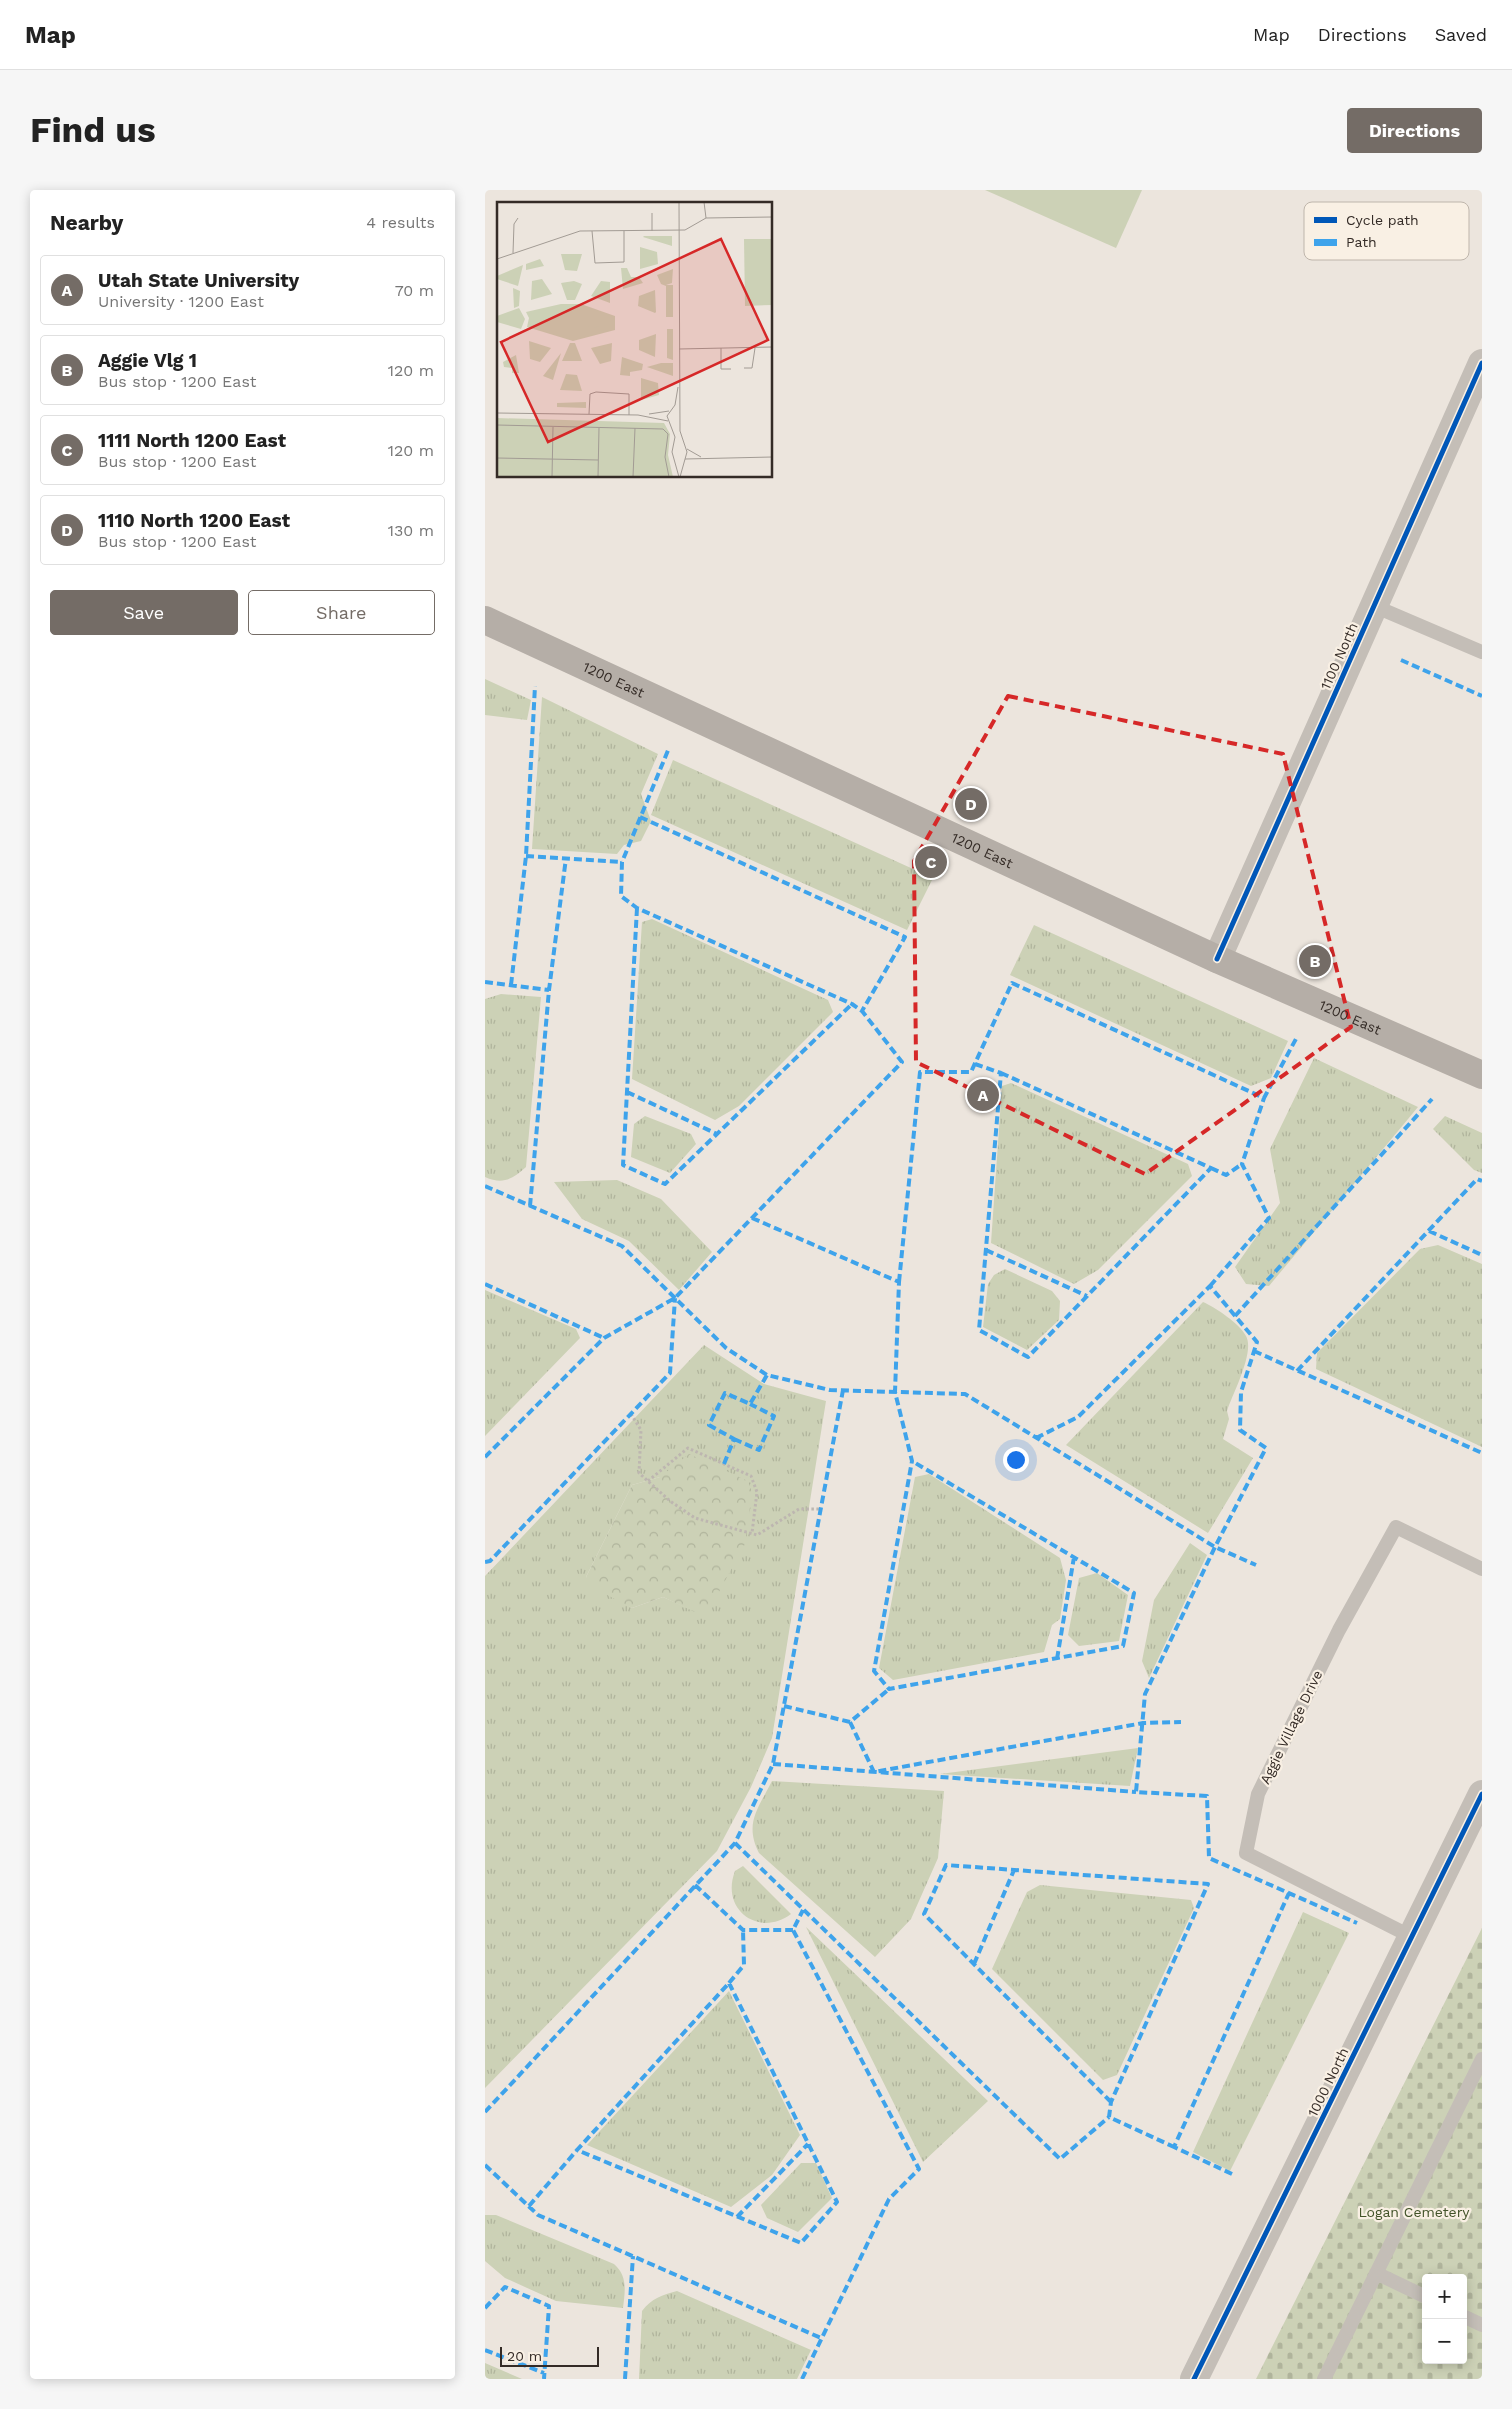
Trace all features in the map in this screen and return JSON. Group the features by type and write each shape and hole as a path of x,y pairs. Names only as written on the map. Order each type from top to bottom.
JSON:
{"main road":[{"name":"1200 East","path":"485,620 1217,959 1482,1075"}],"street":[{"name":"1100 North","path":"1217,959 1482,363"},
{"name":"1000 North","path":"1194,2379 1482,1794"}],"lane":[{"path":"1374,606 1482,652"},
{"name":"Aggie Village Drive","path":"1412,1937 1246,1853 1258,1794 1339,1630 1396,1527 1482,1569"},
{"path":"1324,2379 1482,2059"},
{"path":"1376,2273 1422,2295"},
{"path":"1467,2318 1482,2326"}],"path":[{"path":"631,1414 641,1430 639,1473 670,1501 695,1518 757,1535 799,1509 820,1509"},
{"path":"648,1481 688,1448 751,1476 757,1492 752,1533"}],"highlighted area":[{"path":"1008,696 1283,754 1351,1027 1145,1174 916,1062 914,861"}],"green space":[{"path":"985,190 1142,190 1116,248"},
{"path":"485,679 531,700 527,720 485,715"},
{"path":"542,697 658,754 641,794 651,821 641,841 624,845 617,854 532,849"},
{"path":"673,760 933,878 907,930 651,815"},
{"path":"652,919 828,1000 833,1012 739,1106 715,1120 632,1079 642,922"},
{"path":"1034,925 1288,1041 1271,1078 1251,1086 1010,975"},
{"path":"501,994 541,997 526,1167 512,1178 497,1181 485,1177 485,999"},
{"path":"1314,1058 1418,1107 1269,1286 1246,1284 1235,1267 1280,1203 1270,1149"},
{"path":"1011,1083 1188,1164 1192,1176 1098,1270 1074,1284 991,1243 1002,1086"},
{"path":"645,1116 691,1134 696,1144 670,1173 631,1157 634,1124"},
{"path":"1445,1116 1482,1133 1482,1173 1474,1170 1433,1129"},
{"path":"617,1180 661,1199 712,1252 679,1290 629,1241 582,1219 554,1182"},
{"path":"1438,1245 1482,1264 1482,1447 1316,1369 1317,1353 1420,1249"},
{"path":"1005,1269 1052,1291 1060,1301 1059,1320 1027,1350 983,1327 988,1284 994,1275"},
{"path":"485,1290 576,1329 580,1338 485,1436"},
{"path":"1203,1302 1227,1316 1246,1336 1248,1352 1246,1362 1227,1411 1229,1419 1223,1439 1253,1458 1208,1533 1066,1445"},
{"path":"704,1345 764,1384 826,1401 772,1738 751,1787 717,1851 485,2088 485,1576","holes":["660,1477 701,1614 663,1597 632,1608 586,1577 632,1485"]},
{"path":"689,1454 748,1481 752,1492 745,1544 708,1612 701,1615 663,1597 632,1608 590,1586 586,1577 632,1485 660,1477"},
{"path":"929,1474 1060,1558 1066,1580 1060,1619 1052,1625 1044,1652 893,1680 879,1668 915,1477"},
{"path":"1190,1543 1207,1555 1149,1678 1142,1661 1154,1600"},
{"path":"1097,1573 1128,1595 1119,1641 1079,1646 1068,1635 1079,1578"},
{"path":"1138,1748 1130,1786 940,1774"},
{"path":"772,1781 944,1791 938,1858 911,1919 875,1957 759,1853 753,1833 753,1824 758,1808"},
{"path":"743,1866 791,1914 779,1921 767,1923 755,1921 745,1916 733,1898 732,1885 735,1871"},
{"path":"1040,1885 1191,1900 1194,1908 1117,2075 1103,2080 992,1969 1027,1892"},
{"path":"1303,1912 1349,1933 1230,2171 1193,2152"},
{"path":"806,1927 988,2101 923,2162"},
{"name":"Logan Cemetery","path":"1482,1928 1482,2379 1256,2379"},
{"path":"729,1991 800,2135 772,2175 731,2207 587,2145"},
{"path":"801,2163 816,2163 832,2198 798,2232 767,2218 761,2205"},
{"path":"485,2215 496,2215 614,2264 624,2279 623,2308 556,2301 505,2278 485,2261"},
{"path":"677,2291 811,2350 797,2379 639,2379 642,2311 658,2298"},
{"path":"485,2363 522,2379 485,2379"}],"marked path":[{"path":"1401,660 1482,696"},
{"path":"511,985 526,856 535,686"},
{"path":"485,1457 604,1338 675,1298 902,1062 862,1011 852,1004 637,908 621,896 622,862 669,748"},
{"path":"640,817 905,937 862,1011"},
{"path":"526,856 622,862"},
{"path":"530,1206 549,990 566,858"},
{"path":"637,908 623,1165 665,1184 852,1004"},
{"path":"485,982 549,990"},
{"path":"899,1282 920,1072 971,1072 1012,983 1264,1098 1297,1037"},
{"path":"975,1064 1001,1073"},
{"path":"1001,1073 1211,1168 1028,1357 979,1330 1001,1073"},
{"path":"627,1092 717,1134"},
{"path":"1210,1286 1269,1218 1242,1164 1264,1098"},
{"path":"1235,1316 1432,1099"},
{"path":"1211,1168 1226,1175 1242,1164"},
{"path":"1297,1371 1477,1179 1482,1181"},
{"path":"485,1186 622,1246 726,1348 767,1375 830,1390 965,1394 1215,1547 1256,1565"},
{"path":"752,1218 899,1282 895,1392 912,1461 874,1671 889,1689 1123,1646 1134,1593 912,1461"},
{"path":"1429,1231 1482,1255"},
{"path":"986,1250 1087,1296"},
{"path":"485,1284 604,1338"},
{"path":"1036,1438 1078,1417 1210,1286 1257,1342 1241,1392 1240,1430 1266,1448 1215,1547 1145,1694 1136,1792 1207,1796 1209,1858 1357,1923"},
{"path":"485,1562 490,1561 670,1373 675,1298"},
{"path":"1254,1351 1482,1453"},
{"path":"724,1464 734,1439 709,1425 725,1393 750,1404 767,1375"},
{"path":"485,2112 735,1843 773,1764 843,1390"},
{"path":"734,1439 759,1450 774,1416 750,1404"},
{"path":"1057,1659 1074,1557"},
{"path":"784,1706 850,1722 889,1689"},
{"path":"850,1722 874,1772 1143,1723 1181,1722"},
{"path":"773,1764 1136,1792"},
{"path":"735,1843 1060,2159 1109,2117"},
{"path":"1111,2102 924,1914 946,1865 1208,1884 1111,2102 1109,2117 1174,2147"},
{"path":"974,1964 1014,1870"},
{"path":"695,1885 743,1930 793,1930"},
{"path":"1232,2174 1174,2147 1289,1893"},
{"path":"802,2379 889,2199 919,2169 793,1930 803,1910"},
{"path":"729,1983 744,1965 743,1930"},
{"path":"729,1983 837,2202 801,2243 577,2150 729,1983"},
{"path":"737,2217 808,2144"},
{"path":"529,2206 577,2150"},
{"path":"485,2165 538,2215 821,2338"},
{"path":"625,2379 633,2256"},
{"path":"485,2308 505,2287 549,2306 544,2379"},
{"path":"485,2350 544,2373"}],"cycle path":[{"path":"1217,959 1482,363"},
{"path":"1194,2379 1482,1794"}],"place":[{"name":"1110 North 1200 East","path":"971,804"},
{"name":"1111 North 1200 East","path":"931,862"},
{"name":"Aggie Vlg 1","path":"1315,961"},
{"name":"Utah State University","path":"983,1095"}]}
